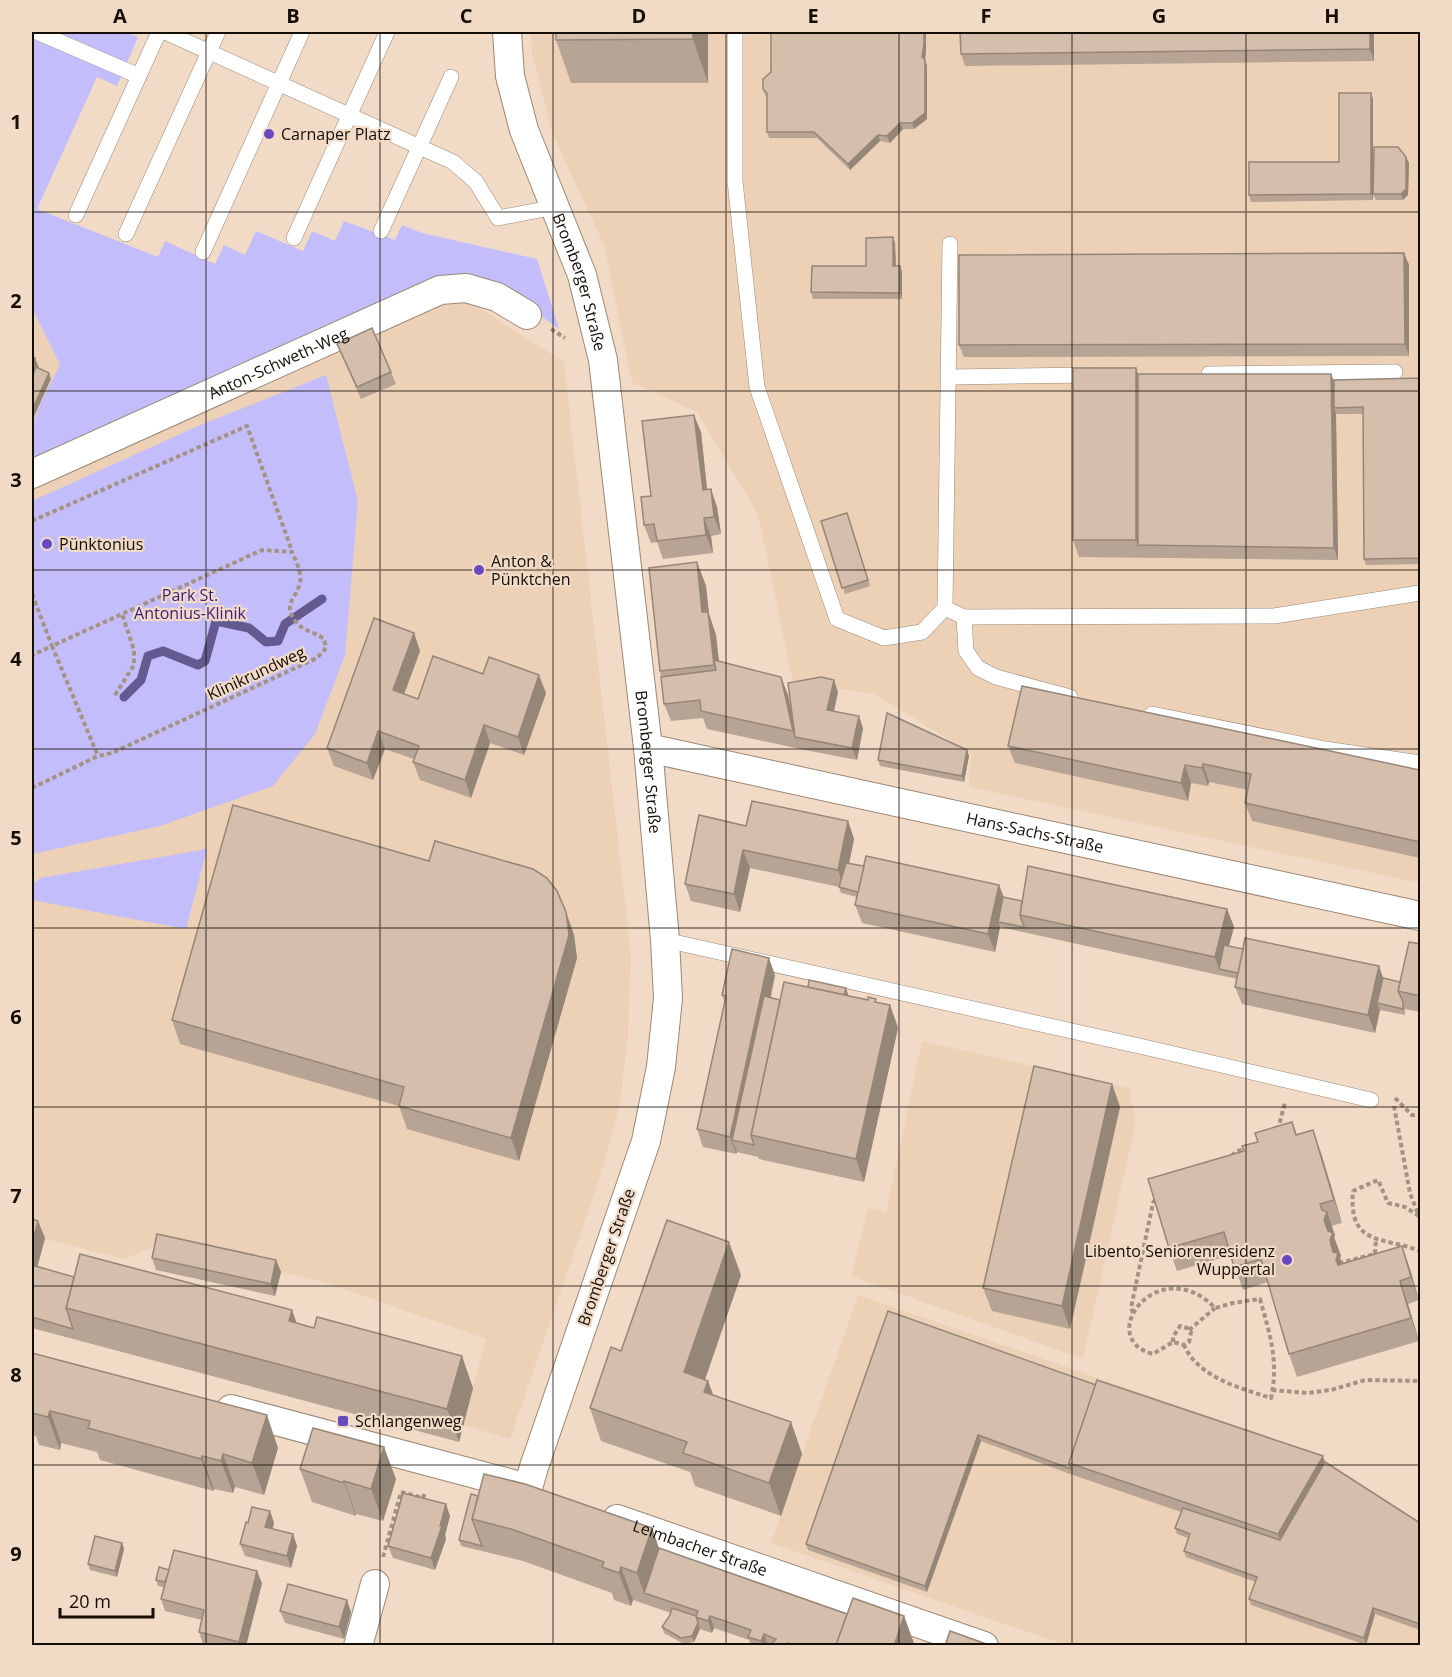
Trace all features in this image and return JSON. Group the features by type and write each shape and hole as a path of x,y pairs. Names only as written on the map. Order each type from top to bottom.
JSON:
{"street":[{"name":"Bromberger Straße","path":"434,1463 539,1492 534,1467 646,1141 661,1067 668,998 648,748 603,360 582,275 524,130 510,76 507,32"},
{"name":"Anton-Schweth-Weg","path":"32,474 440,290 466,288 497,297 527,315"},
{"name":"Hans-Sachs-Straße","path":"648,748 1420,916"},
{"path":"204,1402 434,1463"},
{"name":"Leimbacher Straße","path":"595,1511 984,1646"},
{"path":"358,1646 375,1584"}],"lane":[{"path":"37,32 139,76"},
{"path":"76,215 159,32"},
{"path":"165,32 453,162 476,182 498,218 555,207"},
{"path":"126,234 218,32"},
{"path":"203,252 302,32"},
{"path":"294,238 387,32"},
{"path":"735,32 735,181 757,387 837,619 884,638 922,632 945,608 950,244"},
{"path":"381,231 451,77"},
{"path":"1196,374 1395,372"},
{"path":"949,377 1101,375"},
{"path":"945,608 964,617 1274,616 1420,593"},
{"path":"964,617 966,651 978,668 996,677 1079,699"},
{"path":"1138,711 1325,749 1420,763"},
{"path":"665,940 1371,1100"}],"path":[{"name":"Klinikrundweg","path":"32,521 247,426 301,576 300,585 290,601 289,610 296,622 324,639 326,648 317,658 32,788"},
{"path":"32,655 262,550 292,552"},
{"path":"32,594 98,756"},
{"path":"115,694 134,665 134,650 122,614"},
{"path":"1277,1138 1289,1081"},
{"path":"1420,1116 1412,1114 1393,1096 1410,1193 1420,1218"},
{"path":"1228,1161 1235,1152 1256,1145"},
{"path":"1420,1218 1405,1207 1388,1203 1378,1180 1353,1191 1352,1206 1359,1225 1376,1240 1405,1245 1420,1251"},
{"path":"1133,1314 1131,1308 1153,1203 1161,1190"},
{"path":"1338,1263 1375,1254 1376,1240"},
{"path":"1189,1330 1215,1308 1260,1299 1274,1350 1271,1398 1217,1377 1199,1367 1185,1345 1173,1342 1153,1354 1142,1351 1134,1344 1129,1331 1133,1314 1141,1301 1151,1293 1181,1289 1200,1296 1215,1308"},
{"path":"1173,1342 1173,1337 1180,1326 1189,1330 1191,1335 1189,1342 1185,1345"},
{"path":"1272,1390 1307,1393 1331,1390 1365,1380 1420,1381"},
{"path":"375,1584 401,1492 423,1498 434,1463"}],"shaded area":[{"path":"531,32 1420,32 1420,883 969,787 971,753 874,694 793,682 758,514 697,412 632,382 604,245 553,135 532,53"},
{"path":"445,295 465,299 564,362 631,954 628,1037 620,1104 600,1177 510,1439 463,1425 486,1339 321,1281 158,1245 124,1259 45,1239 38,1263 32,1262 32,481"},
{"path":"32,308 60,365 32,425"},
{"path":"922,1041 1129,1088 1136,1122 1083,1359 851,1276 868,1208 886,1212"},
{"path":"858,1295 1313,1452 1420,1524 1420,1645 1065,1645 771,1543"}],"green space":[{"path":"34,32 126,32 138,37 117,86 97,77 37,209 158,257 165,241 215,264 224,245 245,255 256,231 303,251 312,231 335,241 344,221 395,240 402,225 422,233 537,259 559,329 531,309 467,279 34,460 30,437 33,424 60,365 32,308 32,36"},
{"name":"Park St. Antonius-Klinik","path":"326,375 358,501 345,655 315,734 273,786 160,826 32,854 32,501 198,426"},
{"path":"207,849 186,929 32,900 32,885 40,878"}],"building":[{"path":"556,32 693,32 693,39 556,40"},
{"path":"771,32 924,32 922,57 925,60 925,113 912,123 900,123 887,136 878,135 848,164 814,132 767,132 767,93 763,89 763,79 771,72"},
{"path":"960,32 1370,32 1370,49 961,54"},
{"path":"1339,93 1371,93 1371,194 1249,195 1249,162 1339,162"},
{"path":"1374,147 1398,147 1406,157 1406,189 1401,194 1373,194"},
{"path":"893,237 893,266 900,266 900,293 811,292 812,266 866,266 866,238"},
{"path":"1404,253 1405,344 959,345 959,255"},
{"path":"372,328 391,372 357,387 337,344"},
{"path":"36,367 49,373 32,410 32,377"},
{"path":"1073,368 1136,368 1136,540 1073,540"},
{"path":"1138,374 1331,374 1334,548 1138,545"},
{"path":"1420,378 1420,558 1364,559 1363,407 1334,408 1334,380"},
{"path":"694,415 703,490 711,489 714,517 704,518 706,535 657,541 654,524 644,525 641,497 651,496 642,421"},
{"path":"847,513 868,580 842,588 821,521"},
{"path":"697,562 702,612 708,612 714,665 660,671 649,568"},
{"path":"374,618 414,633 393,690 418,699 433,656 483,674 489,657 539,675 518,737 484,725 465,780 413,762 419,746 378,731 367,763 327,748"},
{"path":"714,660 781,677 793,731 701,711 700,700 664,704 661,677 716,670"},
{"path":"821,677 834,680 827,710 859,716 852,748 795,737 788,683"},
{"path":"1022,686 1420,770 1420,842 1245,803 1251,774 1203,764 1202,768 1185,765 1181,783 1008,746"},
{"path":"887,713 967,750 962,776 878,760"},
{"path":"752,801 848,821 838,870 743,850 734,894 685,884 699,815 746,826"},
{"path":"233,805 429,861 435,841 533,869 547,878 557,891 566,912 569,935 511,1138 399,1106 404,1087 172,1020"},
{"path":"866,856 999,885 988,934 855,905"},
{"path":"846,863 864,866 858,892 839,887"},
{"path":"1028,866 1227,909 1215,957 1020,915"},
{"path":"1003,897 1022,901 1020,915 1024,927 998,922"},
{"path":"1245,938 1379,966 1368,1015 1235,987"},
{"path":"1409,942 1420,944 1420,996 1398,991"},
{"path":"1224,945 1243,949 1238,973 1219,969"},
{"path":"732,949 769,958 730,1137 697,1129 726,996 722,995"},
{"path":"1383,978 1400,982 1398,991 1403,1002 1403,1009 1377,1003"},
{"path":"809,980 846,988 844,995 808,987"},
{"path":"784,982 868,1000 868,997 876,999 875,1002 890,1005 856,1159 751,1135"},
{"path":"764,996 780,1000 751,1135 754,1145 732,1140"},
{"path":"1034,1066 1112,1084 1062,1306 983,1288"},
{"name":"Libento Seniorenresidenz Wuppertal","path":"1292,1122 1296,1135 1313,1130 1334,1200 1320,1204 1322,1210 1327,1212 1324,1220 1328,1231 1333,1233 1330,1240 1333,1252 1338,1253 1336,1260 1338,1265 1402,1246 1411,1277 1400,1281 1411,1318 1289,1354 1261,1259 1234,1267 1224,1232 1169,1248 1148,1179 1244,1151 1242,1146 1258,1142 1255,1133"},
{"path":"32,1219 38,1221 32,1245"},
{"path":"667,1220 729,1242 684,1372 708,1381 704,1392 791,1422 769,1483 683,1453 687,1442 590,1408 611,1347 621,1351"},
{"path":"157,1234 276,1260 271,1284 152,1258"},
{"path":"80,1254 292,1310 289,1321 314,1328 317,1317 462,1356 447,1409 66,1308"},
{"path":"32,1265 74,1277 66,1308 73,1329 32,1317"},
{"path":"888,1311 1096,1385 1069,1463 1071,1469 978,1435 925,1586 806,1544"},
{"path":"32,1353 267,1415 252,1463 223,1454 221,1461 202,1456 201,1459 88,1428 90,1421 50,1411 48,1417 32,1413"},
{"path":"1097,1380 1323,1456 1278,1534 1069,1463"},
{"path":"313,1428 384,1447 371,1489 300,1469"},
{"path":"1325,1462 1420,1523 1420,1624 1373,1608 1364,1638 1249,1599 1257,1577 1184,1551 1190,1534 1175,1528 1183,1508 1280,1540"},
{"path":"484,1474 525,1484 652,1528 637,1573 621,1567 619,1573 602,1567 604,1562 511,1529 472,1519"},
{"path":"403,1493 446,1504 440,1526 442,1526 431,1558 388,1546"},
{"path":"471,1494 478,1496 472,1519 482,1546 459,1540"},
{"path":"252,1507 270,1511 265,1527 293,1534 287,1556 240,1544"},
{"path":"95,1536 122,1543 115,1571 88,1564"},
{"path":"659,1548 847,1614 836,1646 796,1646 788,1643 787,1646 770,1646 776,1639 764,1634 761,1641 748,1637 751,1630 710,1616 708,1621 696,1617 698,1611 644,1593"},
{"path":"174,1550 257,1571 239,1642 199,1632 204,1610 161,1599"},
{"path":"159,1567 169,1570 165,1582 156,1580"},
{"path":"288,1584 347,1600 339,1627 280,1611"},
{"path":"853,1598 904,1616 894,1646 836,1645"},
{"path":"672,1608 696,1616 698,1623 692,1636 681,1638 662,1627"},
{"path":"950,1631 992,1646 945,1646"}],"waterway":[{"path":"124,697 141,680 148,656 163,651 198,665 205,661 216,621 249,628 266,642 278,641 285,624 322,599"}],"place":[{"name":"Carnaper Platz","path":"269,134"},
{"name":"Pünktonius","path":"47,544"},
{"name":"Anton & Pünktchen","path":"479,570"},
{"name":"Libento Seniorenresidenz Wuppertal","path":"1287,1260"},
{"name":"Schlangenweg","path":"343,1421"}]}
